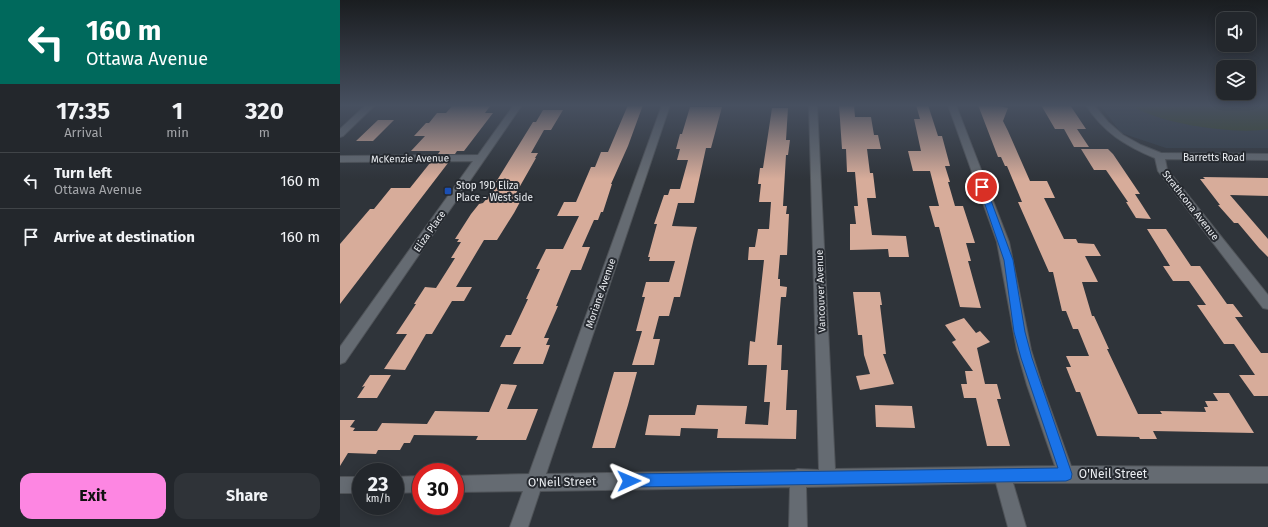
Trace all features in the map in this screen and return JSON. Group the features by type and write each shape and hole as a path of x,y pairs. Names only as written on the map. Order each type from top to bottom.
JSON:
{"street":[{"name":"Eliza Place","path":"340,358 500,130"},
{"name":"Moriane Avenue","path":"519,527 657,130"},
{"name":"Vancouver Avenue","path":"814,130 827,477"},
{"path":"961,130 1009,260 1020,332 1026,358 1066,474"},
{"name":"Strathcona Avenue","path":"1110,130 1118,137 1141,149 1160,156 1162,169 1268,304"},
{"name":"Barretts Road","path":"1160,156 1268,157"},
{"name":"McKenzie Avenue","path":"340,159 480,158"},
{"name":"O'Neil Street","path":"464,484 798,477 1066,474 1268,475"},
{"path":"1002,475 1017,527"},
{"path":"798,477 798,527"},
{"path":"340,485 352,485"}],"shaded area":[{"path":"1118,130 1268,130 1268,148 1166,148 1121,133"}],"building":[{"path":"368,130 384,130 373,141 356,141"},
{"path":"420,130 480,130 464,151 457,151 455,154 438,154 440,151 411,151 425,136 414,136"},
{"path":"528,130 551,130 544,130 531,153 538,153 511,202 520,202 514,213 497,240 484,240 456,287 472,287 464,301 452,301 432,334 426,334 405,370 384,369 407,334 396,334 416,304 414,304 425,287 436,288 455,258 451,258 461,242 457,242 459,239 455,239 479,204 483,203 501,182 496,182"},
{"path":"618,130 634,130 611,184 603,212 601,212 598,220 594,220 582,247 590,247 581,270 571,270 556,306 558,306 544,338 549,338 546,345 550,345 543,364 513,364 521,347 500,347 506,335 511,335 528,299 526,299 540,269 536,269 546,249 563,249 579,216 557,216 564,202 576,202 591,167 595,167 601,152 608,152"},
{"path":"683,130 716,130 711,148 706,148 694,203 678,203 672,226 697,227 680,297 674,297 669,316 659,316 653,339 660,339 654,365 632,365 642,331 636,331 645,297 642,297 646,282 669,282 675,261 649,261 650,257 648,257 657,224 654,224 664,195 668,195 670,189 680,189 688,160 677,160 680,149 676,149 680,134 682,134"},
{"path":"769,130 787,130 786,140 790,140 788,155 786,155 783,206 787,206 786,214 789,214 787,255 780,255 778,279 780,279 780,286 787,287 786,297 781,297 777,345 782,345 781,370 788,370 786,410 797,410 796,439 717,438 718,429 681,428 680,436 645,435 649,415 695,415 697,405 747,406 745,424 768,425 770,402 764,402 767,365 748,365 750,341 755,342 764,260 748,260 749,247 755,247 758,229 769,229 771,202 759,202 761,184 758,184 760,168 763,168"},
{"path":"841,130 873,130 874,135 878,135 881,149 867,149 870,173 873,173 876,198 867,198 872,235 906,236 909,257 889,257 888,249 850,250 850,224 856,224 854,206 858,206 855,172 847,172 846,149 842,149"},
{"path":"916,130 936,130 938,136 942,136 950,166 945,166 955,206 963,206 975,243 966,243 971,261 968,261 981,308 960,307 939,227 935,227 929,206 939,206 930,171 913,171 908,151 921,151"},
{"path":"987,130 1007,130 1030,181 1047,181 1055,198 1044,198 1064,239 1076,239 1078,243 1094,244 1101,256 1085,256 1098,282 1082,282 1092,316 1094,316 1109,349 1107,349 1138,414 1162,414 1160,411 1206,412 1204,407 1208,407 1205,401 1218,401 1213,393 1229,393 1254,433 1153,431 1157,439 1097,436 1080,392 1076,392 1066,367 1071,367 1066,356 1089,356 1078,329 1073,329 1066,311 1062,311 1053,272 1049,272 1018,202 1022,202 1007,166 1005,166 1001,157 998,157"},
{"path":"1064,130 1077,130 1089,147 1074,147"},
{"path":"1081,149 1108,149 1113,154 1140,194 1135,194 1151,219 1136,218 1126,202 1128,202 1106,170 1094,170"},
{"path":"430,163 448,163 340,304 340,244 370,209 374,209 391,188 410,188"},
{"path":"1203,177 1268,178 1268,196 1230,195 1268,239 1268,257 1238,223 1234,223 1218,205 1220,205 1200,179 1205,179"},
{"path":"1147,229 1166,229 1191,266 1200,266 1227,304 1233,304 1243,317 1235,317 1261,353 1268,353 1268,396 1254,396 1239,375 1255,375 1234,344 1224,344 1197,305 1206,305 1189,281 1173,281 1163,266 1170,266"},
{"path":"853,292 880,292 882,305 880,305 886,354 883,354 894,384 860,390 856,376 870,374 864,355 862,335 858,335"},
{"path":"964,318 976,333 980,331 990,342 977,348 985,384 997,384 1001,399 997,399 1010,446 987,446 976,398 964,398 961,384 967,384 965,371 973,371 952,342 956,340 945,325"},
{"path":"614,372 637,372 615,448 592,448"},
{"path":"370,375 391,375 377,398 357,398 365,386 362,387"},
{"path":"501,384 517,385 507,409 538,409 526,440 476,440 478,436 414,435 410,443 404,443 400,450 378,450 376,454 348,453 340,466 340,420 355,420 350,427 355,428 353,431 377,431 382,423 427,424 435,411 489,412"},
{"path":"875,405 912,406 915,428 876,427"}],"place":[{"name":"Stop 19D Eliza Place - West side","path":"448,191"}],"route":[{"path":"629,481 798,477 1066,474 1026,358 1020,332 1009,260 982,187"}]}
